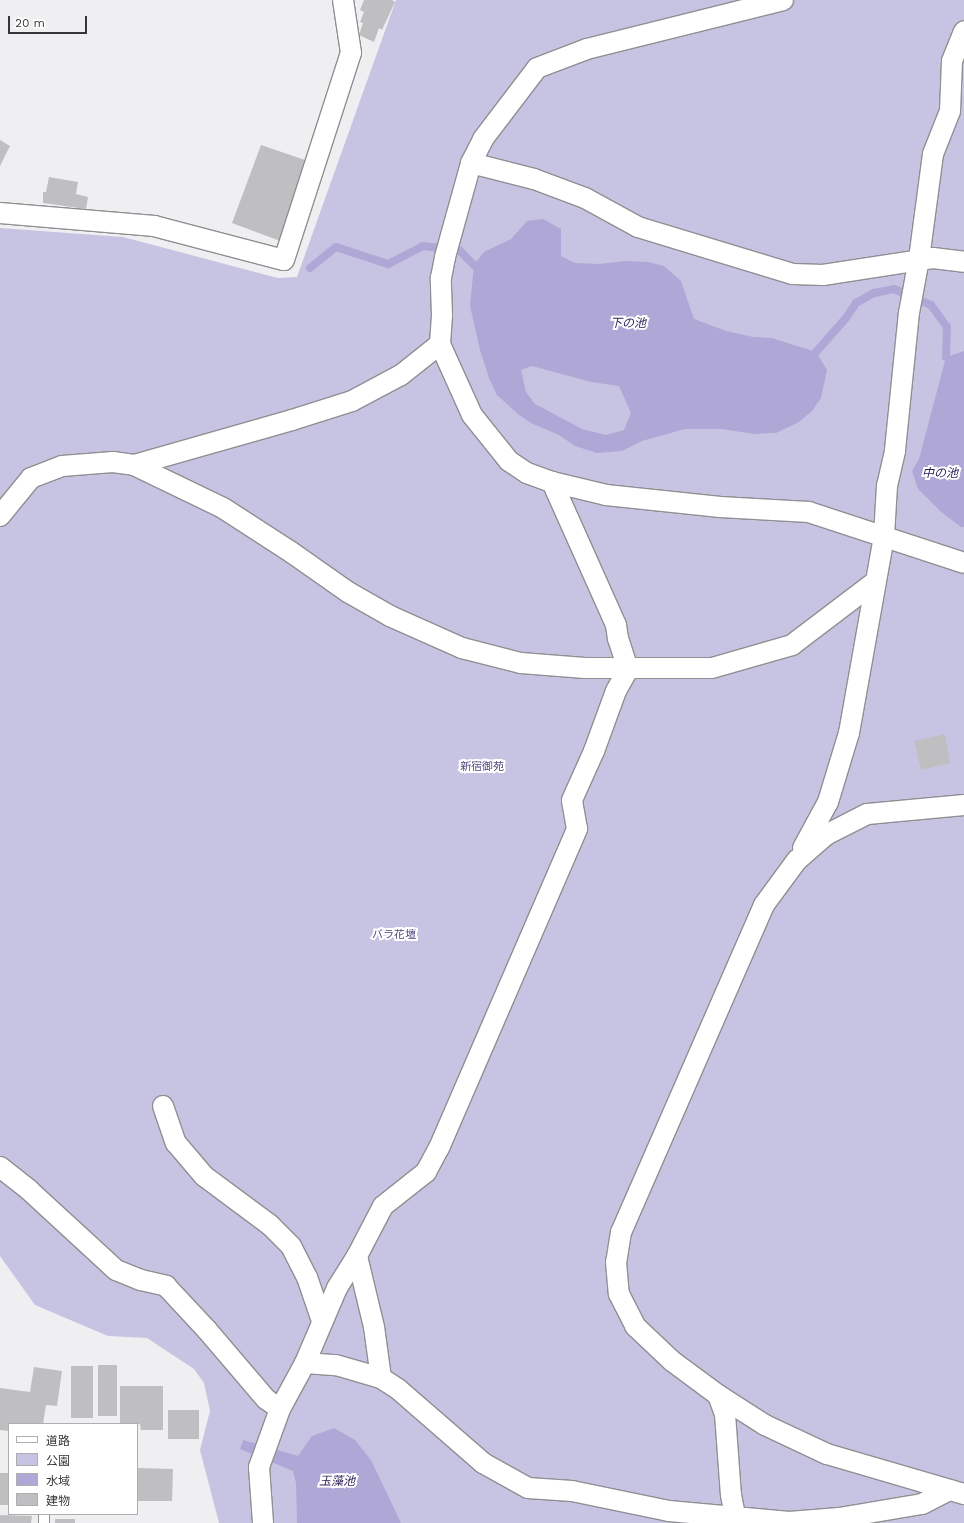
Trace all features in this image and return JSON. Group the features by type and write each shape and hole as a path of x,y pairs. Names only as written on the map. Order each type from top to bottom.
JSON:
{"street":[{"path":"0,213 154,226 284,260 351,53 343,0"},
{"path":"783,0 587,49 537,68 483,139 471,163 446,250 442,278 440,344 472,415 509,461 527,473 552,482 606,495 720,507 809,512 964,563"},
{"path":"957,1492 827,1454 765,1425 718,1395 672,1361 636,1326 619,1294 616,1262 620,1232 764,905 797,860 828,802 849,733 884,536 887,486 895,450 909,313 919,259 933,154 957,110 952,61 964,31"},
{"path":"471,163 534,179 585,198 638,227 793,274 823,275 933,258 964,262"},
{"path":"134,465 292,420 352,401 401,375 440,344"},
{"path":"0,516 31,478 62,466 113,462 134,465 223,508 291,552 348,592 390,616 462,648 521,663 585,668 712,668 792,645 875,582"},
{"path":"263,1523 259,1467 280,1409 305,1363 337,1288 357,1256 383,1206 426,1172 438,1148 577,829 572,800 594,751 616,691 628,668 618,639 616,625 552,482"},
{"path":"797,860 826,834 867,814 964,805"},
{"path":"163,1106 176,1143 204,1176 270,1225 291,1246 307,1277 322,1321"},
{"path":"0,1168 29,1190 116,1270 140,1280 166,1286 207,1330 266,1399 280,1409"},
{"path":"357,1256 374,1327 381,1378"},
{"path":"305,1363 336,1365 381,1378 398,1389 483,1463 528,1488 572,1491 669,1511 735,1515 789,1522 839,1518 922,1504 957,1492"},
{"path":"718,1395 725,1414 731,1495 735,1515"}],"green space":[{"name":"新宿御苑","path":"396,0 964,0 964,1523 219,1523 200,1450 210,1411 204,1383 194,1369 147,1338 108,1336 35,1305 0,1256 0,228 123,237 278,278 297,277"}],"water":[{"name":"下の池","path":"543,219 561,229 561,256 575,263 599,264 626,261 648,262 664,266 681,281 694,319 726,331 753,337 772,338 816,352 827,370 821,398 812,411 799,422 776,433 753,434 723,429 685,429 642,441 622,451 597,453 575,446 559,435 533,424 519,415 497,395 489,378 480,350 470,306 474,265 484,252 511,239 527,221","holes":["532,366 591,382 619,386 631,413 624,430 606,435 582,429 535,404 526,392 521,370"]},
{"name":"中の池","path":"964,351 964,527 961,527 940,511 918,489 912,471 919,459 946,357"},
{"name":"玉藻池","path":"334,1428 355,1440 371,1460 401,1523 297,1523 296,1483 293,1471 240,1449 243,1440 298,1456 312,1436"}],"building":[{"path":"364,0 392,0 395,2 382,30 379,28 374,42 359,35 363,23 360,22 364,12 360,10"},
{"path":"0,140 10,146 0,166"},
{"path":"261,145 308,161 283,242 232,223"},
{"path":"49,177 78,182 76,194 88,197 86,209 43,203 43,192 46,192"},
{"path":"945,734 950,763 921,770 914,741"},
{"path":"98,1365 117,1365 117,1416 98,1416"},
{"path":"71,1366 93,1366 93,1418 71,1418"},
{"path":"34,1367 62,1371 57,1406 46,1405 43,1423 8,1423 8,1431 0,1430 0,1388 30,1392"},
{"path":"120,1386 163,1386 163,1430 141,1430 140,1424 138,1423 120,1423"},
{"path":"168,1410 199,1410 199,1439 168,1439"},
{"path":"138,1468 173,1469 172,1501 138,1501"},
{"path":"0,1473 8,1473 8,1505 0,1505"},
{"path":"0,1515 32,1516 31,1523 0,1523"},
{"path":"55,1519 75,1519 75,1523 55,1523"}],"waterway":[{"path":"310,268 336,247 388,264 423,246 456,250 460,251 474,265"},
{"path":"816,352 846,318 856,303 874,293 894,289 931,305 947,327 946,357"}],"park label":[{"name":"バラ花壇","path":"394,935"}]}
